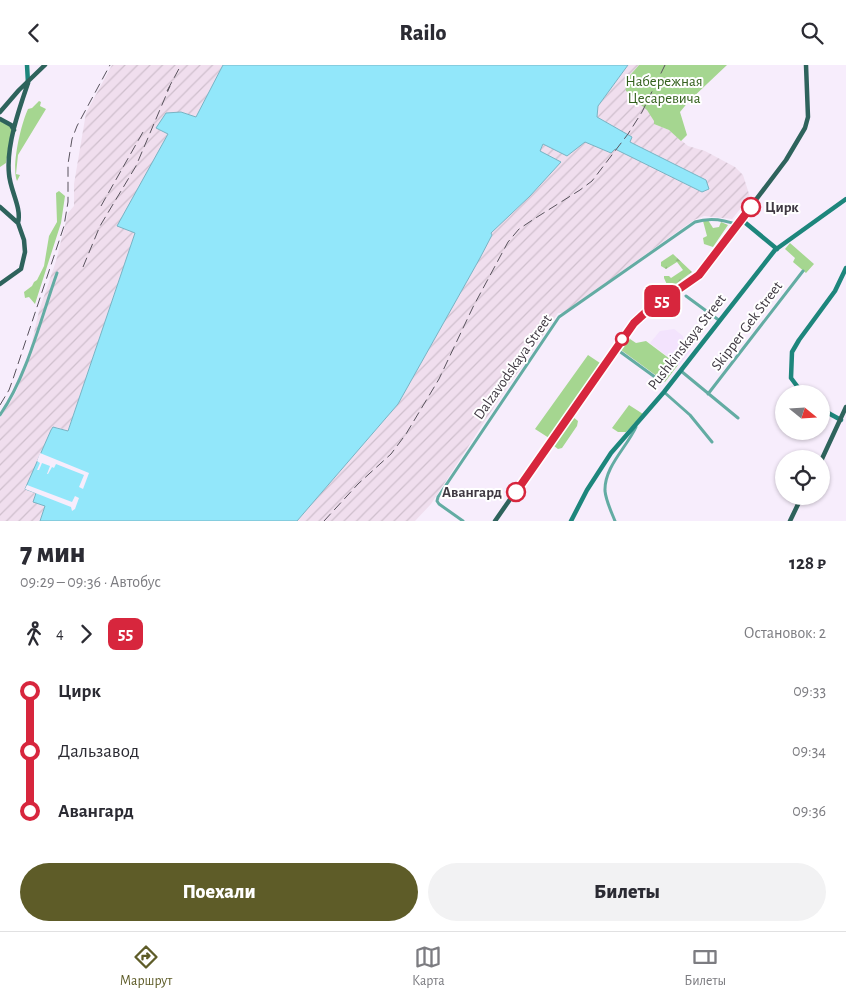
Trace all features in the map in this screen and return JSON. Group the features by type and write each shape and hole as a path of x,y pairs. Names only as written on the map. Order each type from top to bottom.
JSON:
{"main road":[{"path":"0,284 19,271 23,265 25,244 18,223 18,211 8,174 14,131 28,83 27,65"},
{"path":"0,112 45,65"},
{"path":"495,521 634,323 646,312 699,275 786,160 805,128 808,117 806,65"},
{"path":"0,119 11,125 14,131"},
{"name":"Pushkinskaya Street","path":"571,521 599,471 625,436 664,392 777,249 846,199"},
{"path":"0,207 18,223"},
{"path":"742,220 777,249"},
{"path":"796,385 791,378 792,352 794,347 835,291 846,268"},
{"path":"826,450 846,407"},
{"path":"830,414 840,420"},
{"path":"790,521 798,505"}],"street":[{"name":"Dalzavodskaya Street","path":"463,521 439,504 437,501 438,497 559,317 695,222 704,219 718,219 738,225"},
{"name":"Skipper Gek Street","path":"708,394 803,271"},
{"path":"0,415 19,382 57,273"},
{"path":"686,296 720,321"},
{"path":"615,348 660,380"},
{"path":"681,371 738,418"},
{"path":"664,392 690,415 712,442"},
{"path":"615,521 606,495 606,481 614,463 637,424"}],"shaded area":[{"path":"112,65 223,65 196,117 181,112 156,128 168,134 118,226 135,233 68,431 56,427 51,430 26,489 36,493 34,498 45,506 40,521 0,521 0,418 16,392 27,363 39,311 56,261 68,213 74,206 74,184 86,113"},
{"path":"628,65 639,65 625,81 643,102 655,121 654,124 669,130 688,146 705,151 735,167 743,175 750,197 732,219 704,216 694,220 567,313 558,313 431,504 415,521 297,521 398,404 480,258 492,235 490,233 530,196 560,162 540,151 543,145 585,141 610,153 614,148 702,192 706,180 629,142 632,137 597,117 598,106"},
{"path":"674,329 683,336 683,343 691,350 679,365 650,343 660,331"}],"green space":[{"name":"Набережная Цесаревича","path":"639,65 727,65 680,112 687,135 681,141 669,130 654,124 647,110 641,105 643,102 626,91 625,81"},
{"path":"39,101 41,102 40,106 46,109 18,155 16,174 20,175 17,181 15,175 15,166 22,125 28,109 32,108"},
{"path":"0,121 11,127 12,130 6,163 0,167"},
{"path":"59,191 65,196 61,223 35,304 29,297 25,298 24,292 37,280 44,266 49,236 57,222 56,193"},
{"path":"708,220 713,228 719,227 721,222 728,225 713,247 704,244 703,238 707,236 703,221"},
{"path":"790,243 814,264 806,273 793,262 795,258 785,249"},
{"path":"673,254 692,272 669,289 664,276 671,278 683,270 677,262 666,269 661,266 661,262"},
{"path":"630,339 636,343 646,341 678,365 665,382 621,350"},
{"path":"588,355 600,363 549,438 535,429"},
{"path":"629,405 643,414 626,432 618,432 612,428"},
{"path":"573,417 578,421 577,426 562,448 558,449 554,446"}],"water":[{"path":"223,65 628,65 598,106 597,117 632,137 630,142 706,180 709,189 702,192 615,149 611,153 585,142 567,156 543,144 540,151 561,162 530,196 491,233 492,235 480,258 398,404 297,521 40,521 45,506 33,502 36,493 25,489 53,427 68,431 135,233 117,226 168,134 156,128 166,113 181,112 196,117"}],"pier":[{"path":"40,453 89,473 83,489 79,487 84,475 56,464 48,474 50,466 42,463 39,470 37,470 40,463 37,461"},
{"path":"27,485 72,502 75,496 79,498 75,509 72,511 71,507 25,489"}],"railway":[{"path":"0,405 13,379 64,226 68,202 68,164 72,139 110,65"},
{"path":"167,91 181,65"},
{"path":"324,521 358,484 391,454 406,434 439,379 473,307 508,242 519,229 592,181 628,134 642,112 665,65"},
{"path":"83,267 100,226 136,166 170,86"},
{"path":"101,206 143,132"}],"bus line":[{"name":"55","path":"516,492 634,323 646,312 699,275 751,207"}],"place":[{"name":"Цирк","path":"751,207"},
{"name":"Авангард","path":"516,492"}]}
